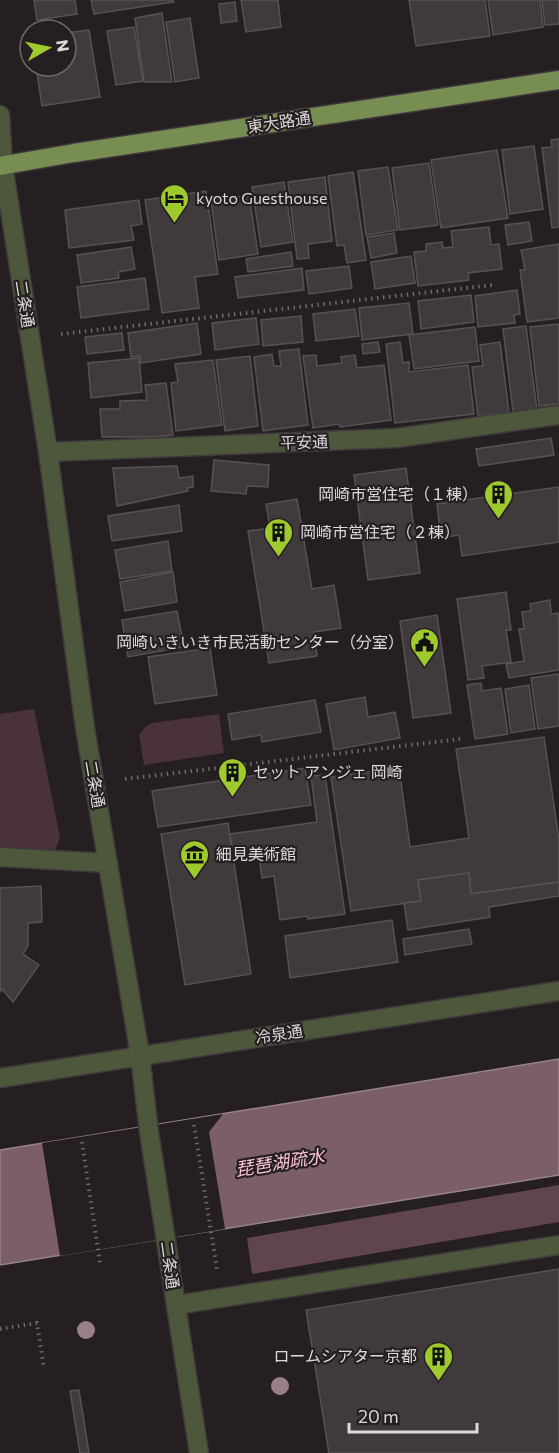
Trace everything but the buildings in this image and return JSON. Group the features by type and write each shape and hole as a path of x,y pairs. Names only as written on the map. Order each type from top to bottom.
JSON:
{"main road":[{"name":"東大路通","path":"1,166 559,80"}],"street":[{"name":"二条通","path":"0,115 1,166 31,338 85,728 140,1056 199,1453"},
{"name":"平安通","path":"48,452 397,438 559,415"},
{"path":"0,857 108,862"},
{"name":"冷泉通","path":"0,1078 559,991"},
{"path":"176,1305 559,1245"}],"path":[{"path":"31,338 492,285"},
{"path":"94,782 460,739"},
{"path":"194,1125 213,1245"},
{"path":"82,1142 100,1263"},
{"path":"0,1329 37,1323 45,1368"}],"shaded area":[{"path":"34,709 60,837 54,853 0,849 0,714"},
{"path":"219,714 224,753 144,765 139,735 146,726 152,723"},
{"path":"559,1185 559,1222 252,1274 247,1238"}],"water":[{"name":"琵琶湖疏水","path":"559,1059 559,1175 0,1265 0,1150"}],"pier":[{"path":"223,1114 209,1132 225,1229 60,1256 42,1143"}],"place":[{"name":"kyoto Guesthouse","path":"175,224"},
{"name":"岡崎市営住宅（１棟）","path":"499,520"},
{"name":"岡崎市営住宅（２棟）","path":"279,558"},
{"name":"岡崎いきいき市民活動センター（分室）","path":"425,668"},
{"name":"セット アンジェ 岡崎","path":"232,798"},
{"name":"細見美術館","path":"195,880"},
{"name":"ロームシアター京都","path":"438,1382"}]}
